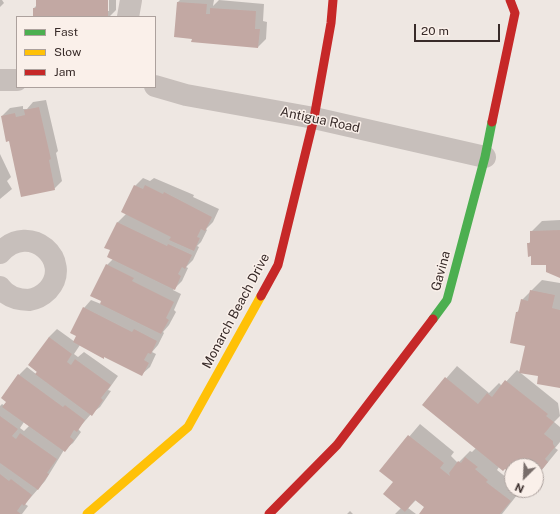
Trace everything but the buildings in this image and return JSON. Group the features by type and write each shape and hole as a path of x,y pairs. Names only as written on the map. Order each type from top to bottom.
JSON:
{"street":[{"path":"128,16 131,0"},
{"name":"Monarch Beach Drive","path":"87,514 188,427 278,265 314,118 331,23 333,0"},
{"name":"Gavina","path":"269,514 337,445 447,300 485,157 515,13 510,0"},
{"path":"0,80 16,80"},
{"name":"Antigua Road","path":"156,86 186,94 314,118 485,157"},
{"path":"0,253 6,246 17,241 29,240 40,244 49,252 54,263 55,274 51,286 43,294 33,299 21,300 3,298"}],"traffic: fast":[{"path":"433,319 447,300 485,157 492,122"}],"traffic: slow":[{"path":"87,514 188,427 261,296"}],"traffic: jam":[{"path":"261,296 278,265 314,118 331,23 333,0"},
{"path":"492,122 515,13 510,0"},
{"path":"269,514 337,445 433,319"}]}
